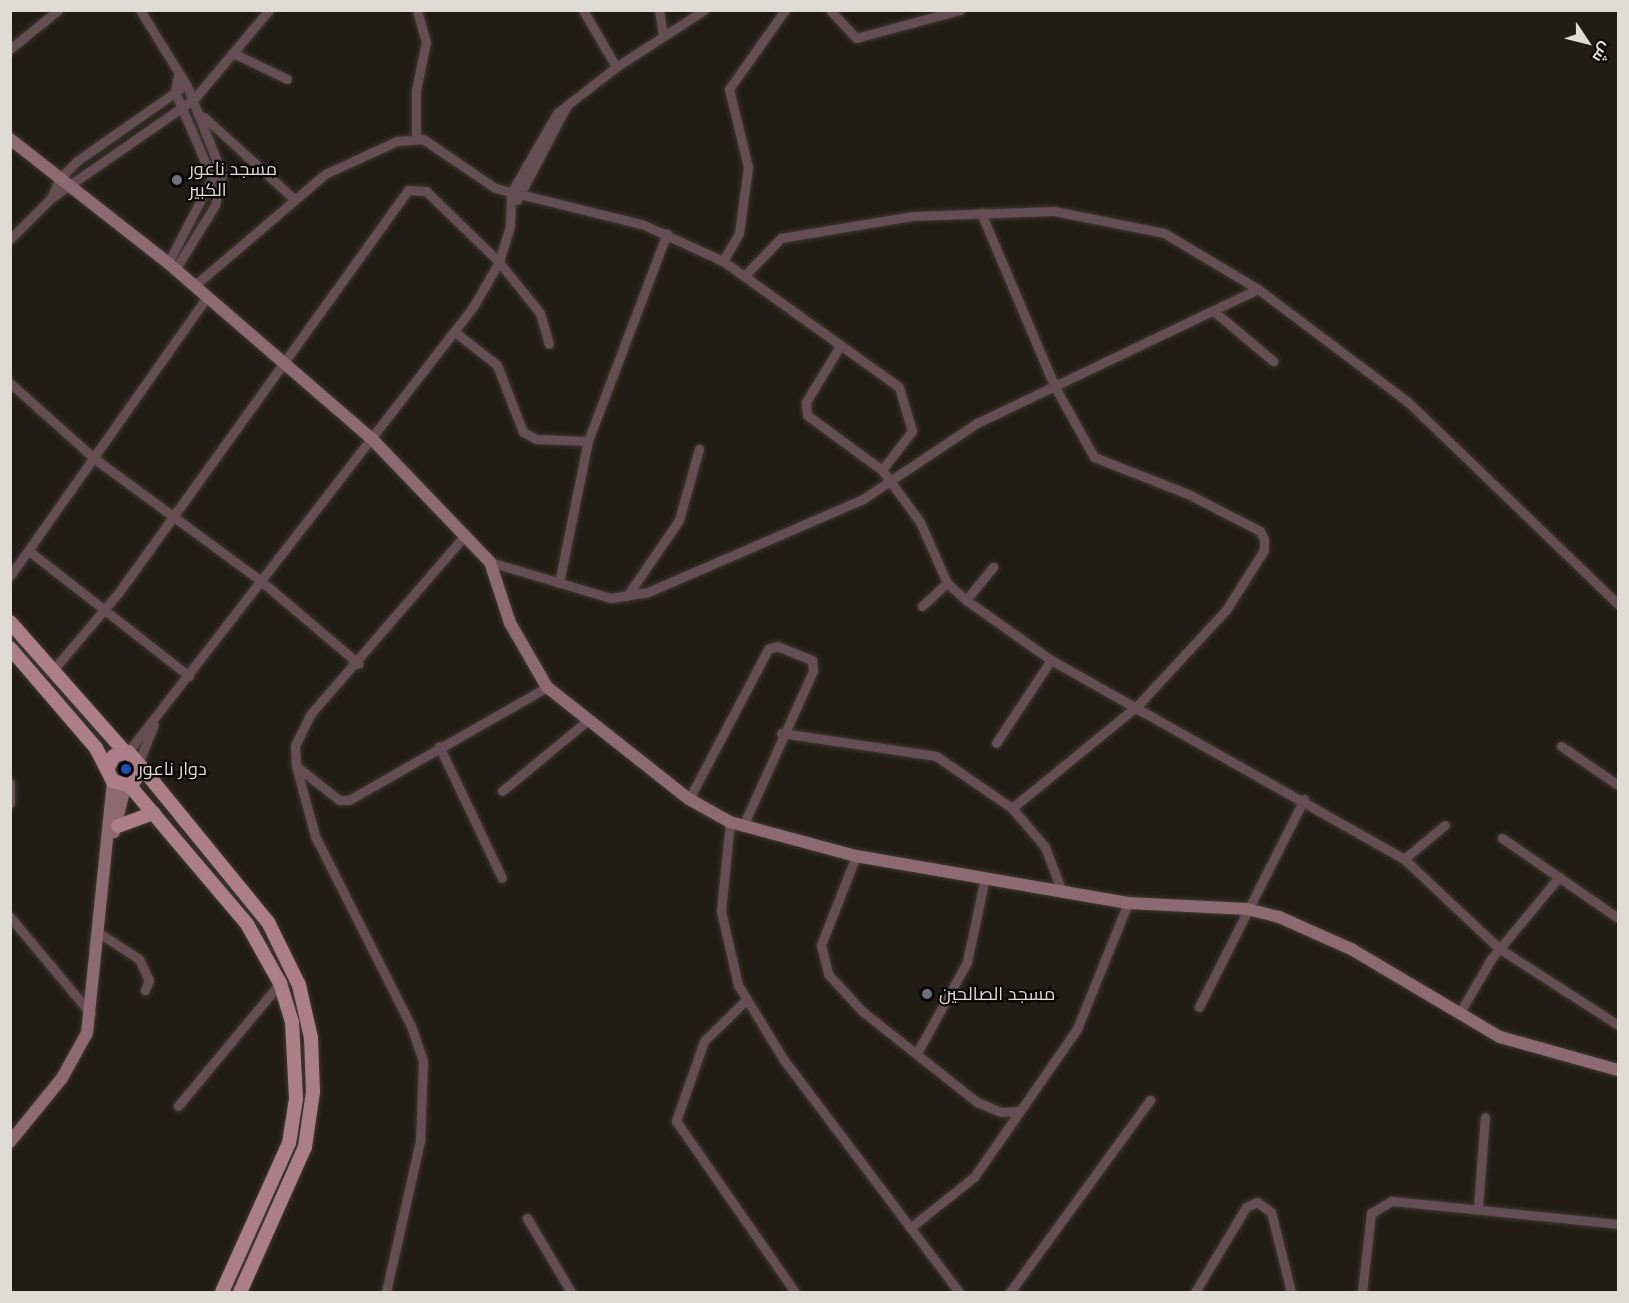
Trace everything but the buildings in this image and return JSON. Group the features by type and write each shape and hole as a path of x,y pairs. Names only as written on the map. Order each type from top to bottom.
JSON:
{"main road":[{"path":"10,622 134,758 268,922 299,985 311,1038 313,1092 305,1147 240,1293"},
{"path":"10,648 123,785 154,813 242,916 280,983 295,1047 294,1121 281,1168 222,1293"},
{"path":"109,766 134,758"},
{"path":"123,785 134,758"},
{"path":"114,832 154,813"}],"street":[{"path":"10,49 58,10"},
{"path":"140,10 194,99 221,166 221,189 172,266"},
{"path":"10,239 51,198 194,99 269,10"},
{"path":"416,138 416,90 426,42 417,10"},
{"path":"583,10 616,67"},
{"path":"659,10 663,34"},
{"path":"134,758 159,715 371,438 455,333 499,262 516,194 548,127 566,107 616,67 663,34 704,10"},
{"path":"723,261 739,233 748,167 729,89 785,10"},
{"path":"830,10 856,38 960,10"},
{"path":"233,53 287,79"},
{"path":"172,266 212,178 175,92 178,75"},
{"path":"51,198 60,178 109,135 175,92 187,86 204,86"},
{"path":"200,113 293,198"},
{"path":"194,285 293,198 343,164 416,138 436,145 485,183 516,194 666,233 723,261 906,396 904,417 912,431 882,470"},
{"path":"10,139 172,266 283,359 371,438 466,534 490,562 510,623 547,687 587,721 689,799 730,822 856,856 1128,903 1247,909 1319,932 1459,1014 1522,1046 1618,1070"},
{"path":"53,670 103,609 283,359 413,187 426,191 499,262 540,313 549,344"},
{"path":"744,276 768,248 789,236 914,216 1054,210 1126,222 1164,233 1258,289 1408,402 1618,604"},
{"path":"981,213 1055,387 1094,457 1188,494 1260,531 1264,538 1263,550 1226,610 1138,705 1012,808"},
{"path":"560,584 588,441 666,233"},
{"path":"490,562 611,598 627,596 891,482 977,423 1216,313 1258,289"},
{"path":"10,576 95,459 207,297"},
{"path":"1216,313 1273,361"},
{"path":"455,333 497,365 523,432 536,439 588,441"},
{"path":"840,346 806,402 807,415 882,470 920,522 947,583 966,600 1051,660 1138,705 1404,859 1500,949 1618,1025"},
{"path":"10,383 95,459 261,581 359,664"},
{"path":"627,596 679,520 699,449"},
{"path":"386,1293 420,1141 423,1061 411,1026 315,836 296,766 296,746 304,725 359,664 466,534"},
{"path":"29,551 189,676"},
{"path":"966,600 993,567"},
{"path":"922,606 947,583"},
{"path":"689,799 772,646 816,664 781,734 743,826"},
{"path":"996,743 1051,660"},
{"path":"296,766 344,801 547,687"},
{"path":"134,758 159,715"},
{"path":"502,791 587,721"},
{"path":"781,734 936,756 1012,808 1045,847 1061,890"},
{"path":"439,746 502,878"},
{"path":"1561,746 1618,785"},
{"path":"10,783 15,793 10,802"},
{"path":"10,1142 62,1078 83,1044 91,1014 99,933 123,785"},
{"path":"1199,1007 1304,800"},
{"path":"730,822 721,911 730,965 745,1001 959,1293"},
{"path":"1404,859 1445,825"},
{"path":"1502,838 1618,918"},
{"path":"856,856 821,945 822,961 862,1011 988,1109 1020,1112"},
{"path":"917,1053 967,962 985,877"},
{"path":"1459,1014 1500,949 1558,877"},
{"path":"910,1228 974,1177 1020,1112 1085,1014 1128,903"},
{"path":"10,917 91,1014"},
{"path":"99,933 139,959 148,980 145,990"},
{"path":"178,1106 280,983"},
{"path":"745,1001 704,1041 676,1121 795,1293"},
{"path":"1010,1293 1150,1100"},
{"path":"1479,1207 1485,1116"},
{"path":"1362,1293 1367,1226 1380,1205 1392,1201 1479,1207 1618,1224"},
{"path":"1195,1293 1246,1207 1257,1202 1271,1212 1291,1293"},
{"path":"527,1218 572,1293"}],"place":[{"name":"مسجد ناعور الكبير","path":"177,180"},
{"name":"دوار ناعور","path":"126,769"},
{"name":"مسجد الصالحين","path":"927,994"}]}
